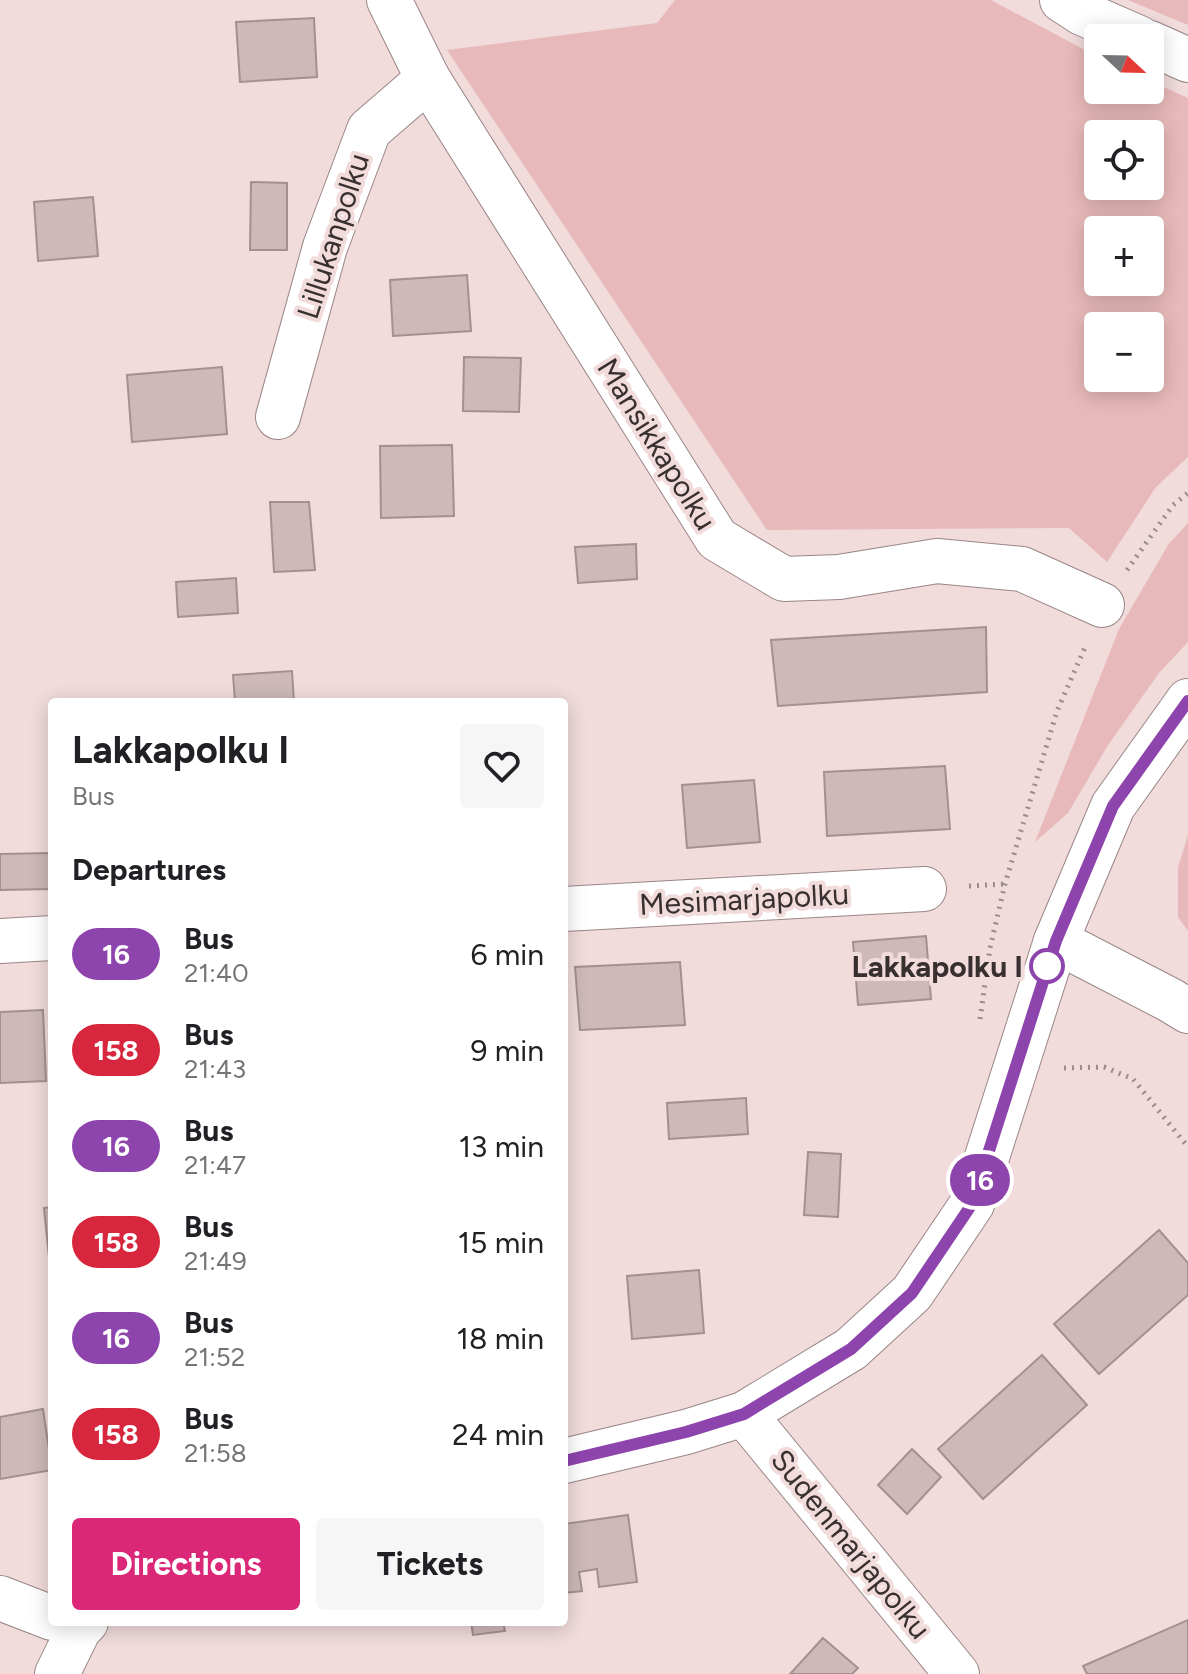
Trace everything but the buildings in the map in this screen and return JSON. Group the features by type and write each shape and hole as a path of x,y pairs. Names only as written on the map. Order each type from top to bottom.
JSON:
{"street":[{"name":"Mansikkapolku","path":"389,0 428,79 717,539 784,579 839,577 937,561 1022,569 1102,605"},
{"path":"1062,0 1107,24"},
{"path":"1164,49 1188,60"},
{"name":"Lillukanpolku","path":"278,417 325,247 369,130 428,79"},
{"path":"568,1460 686,1432 744,1414 851,1349 912,1293 972,1204 1056,941 1113,806 1188,701"},
{"name":"Mesimarjapolku","path":"568,909 924,889"},
{"path":"0,941 48,938"},
{"path":"1056,941 1188,1011"},
{"name":"Sudenmarjapolku","path":"744,1414 957,1674"},
{"path":"0,1598 48,1615"},
{"path":"57,1674 69,1626"}],"path":[{"path":"979,1022 990,948 1005,884 1057,711 1102,605 1173,505 1188,493"},
{"path":"1017,1062 1061,1068 1104,1067 1133,1079 1188,1147"}],"shaded area":[{"path":"675,0 991,0 1084,50 1084,104 1164,104 1164,87 1188,98 1188,457 1156,487 1107,562 1069,528 767,530 447,50 657,23"},
{"path":"1128,0 1188,0 1188,25"},
{"path":"1188,523 1188,642 1159,673 1108,745 1068,813 1035,842 1119,629 1168,545"},
{"path":"1188,835 1188,931 1178,917 1178,867"}],"bus line":[{"name":"16","path":"568,1460 686,1432 744,1414 851,1349 912,1293 972,1204 1056,941 1113,806 1188,701"}],"place":[{"name":"Lakkapolku I","path":"1047,966"}]}
